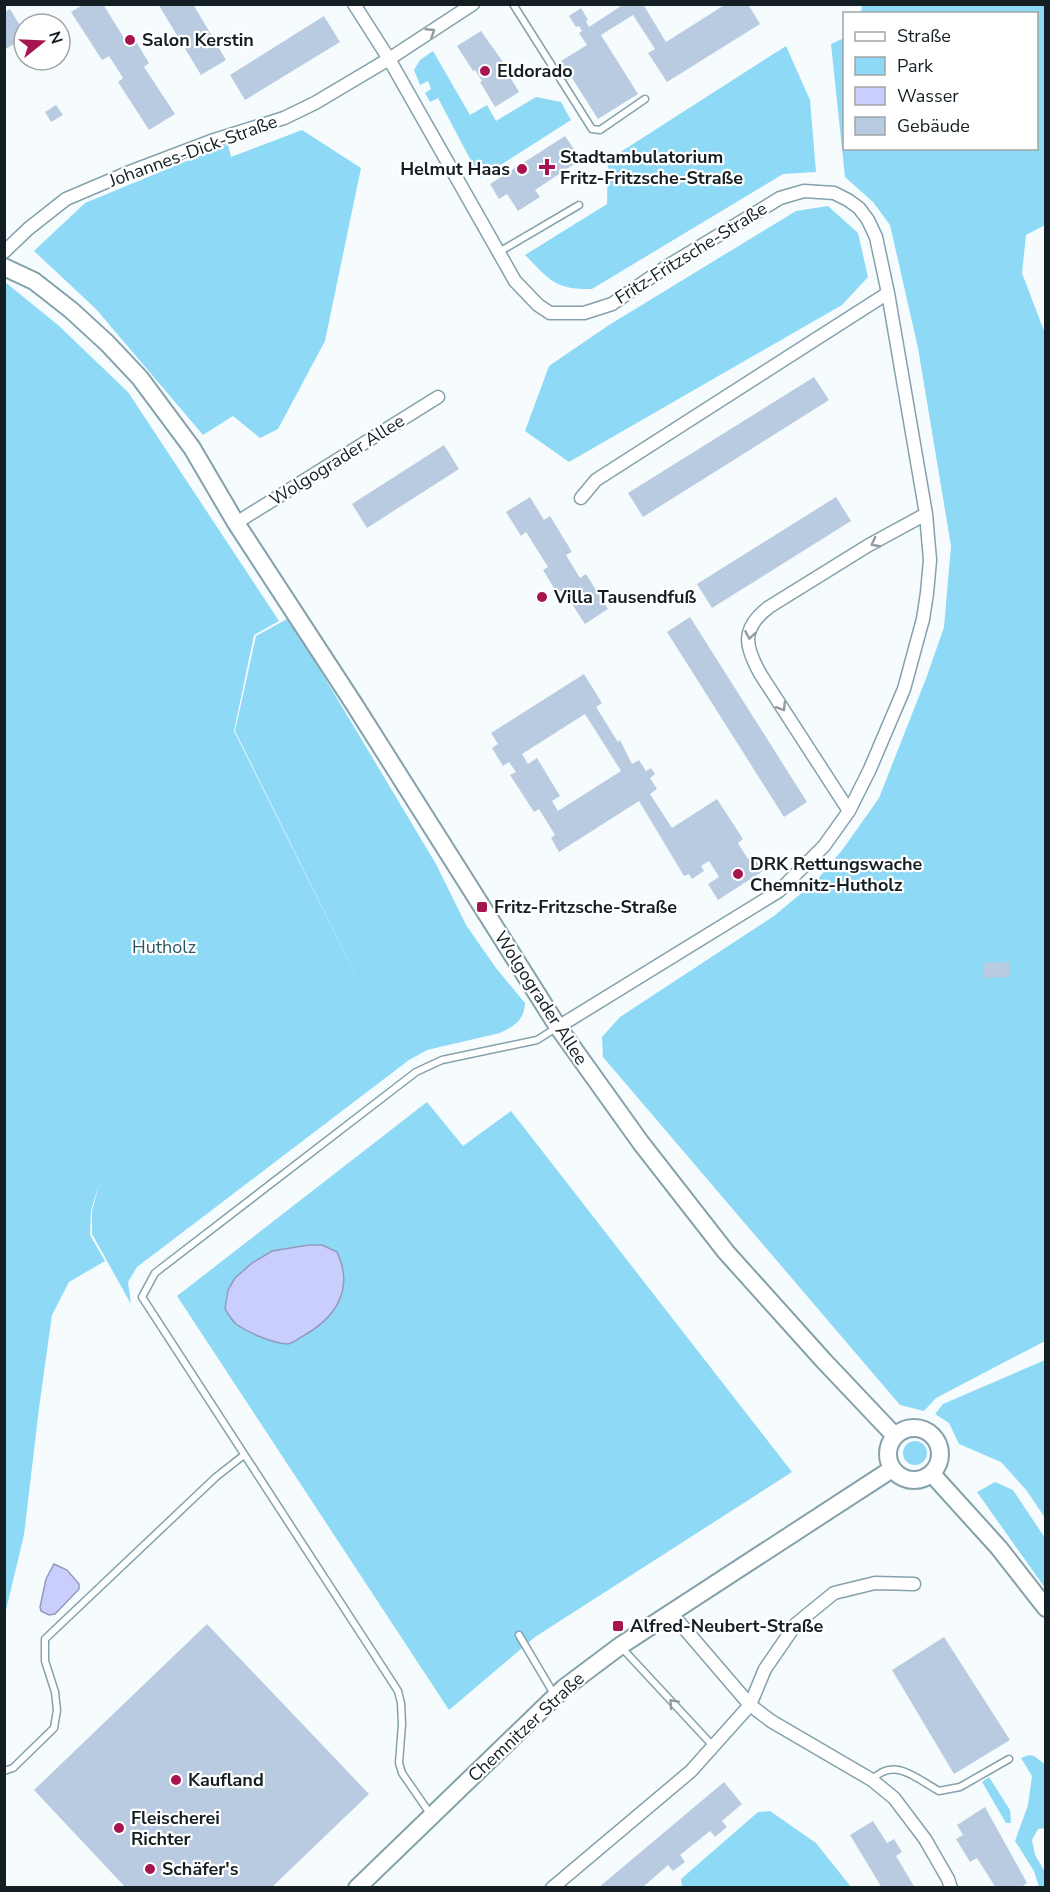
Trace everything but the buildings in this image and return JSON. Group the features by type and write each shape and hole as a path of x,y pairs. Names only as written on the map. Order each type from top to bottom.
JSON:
{"main road":[{"name":"Wolgograder Allee","path":"4,267 34,281 71,310 140,378 192,448 236,523 354,704 558,1027 641,1143 726,1252 895,1436"},
{"path":"910,1428 918,1428 933,1436 940,1451 937,1467 932,1474 916,1481 898,1476 892,1469 888,1452 895,1436 910,1428"},
{"name":"Chemnitzer Straße","path":"357,1887 556,1696 620,1646 892,1469"},
{"path":"932,1474 999,1548 1046,1608"}],"street":[{"path":"354,4 389,59"},
{"name":"Johannes-Dick-Straße","path":"4,252 28,229 66,199 201,144 284,118 315,103 389,59 473,4"},
{"name":"Fritz-Fritzsche-Straße","path":"389,59 515,281 538,305 550,313 584,313 612,304 666,267 780,198 804,191 834,193 859,208 876,237 888,293 926,514 930,560 927,593 914,657 904,689 870,769 849,811 824,846 779,891 558,1027"},
{"path":"581,498 596,480 888,293"},
{"name":"Wolgograder Allee","path":"236,523 438,397"},
{"path":"849,811 761,675 749,654 748,635 756,616 769,606 869,545 926,514"},
{"path":"552,1887 691,1771 750,1705 765,1669 796,1624 834,1593 875,1582 914,1584"},
{"path":"672,1614 750,1705 771,1721 872,1780 894,1798 926,1839 951,1887"}],"lane":[{"path":"513,4 592,129 600,130 645,99"},
{"path":"498,253 579,205"},
{"path":"432,1815 402,1773 399,1763 402,1724 398,1691 142,1297 155,1274 416,1072 442,1060 537,1040 558,1027"},
{"path":"4,1771 13,1768 54,1728 57,1710 55,1692 45,1661 45,1639 216,1477 244,1455"},
{"path":"519,1635 556,1696"},
{"path":"620,1646 713,1746"},
{"path":"872,1780 879,1772 891,1768 905,1771 939,1791 960,1787 1009,1759"}],"green space":[{"path":"862,5 1045,5 1045,225 1026,235 1022,273 1046,336 1045,1341 936,1398 924,1411 900,1405 603,1057 602,1037 620,1017 774,916 817,880 843,849 879,798 944,627 951,546 918,348 890,225 873,202 845,177 831,44 843,38 843,150 1038,150 1038,12 861,12"},
{"path":"786,46 810,100 816,172 783,174 592,289 569,288 554,282 525,255 607,204 608,160"},
{"path":"433,51 470,115 487,105 496,121 536,97 561,102 571,120 480,178 438,98 430,102 425,93 431,89 428,81 420,85 414,70 420,60"},
{"path":"302,130 361,168 325,341 278,429 260,438 233,416 203,435 96,309 34,251 85,203 228,144 231,157"},
{"path":"828,206 858,233 868,277 842,305 569,462 525,431 549,366 609,325 796,211"},
{"name":"Hutholz","path":"5,282 58,325 128,392 279,621 254,635 234,731 375,1014 235,731 256,636 289,618 436,864 466,925 496,968 525,1003 521,1018 500,1033 427,1050 409,1060 137,1267 128,1282 131,1304 92,1234 92,1211 100,1181 91,1210 90,1235 105,1261 69,1282 52,1315 24,1535 5,1614"},
{"path":"427,1102 463,1146 511,1111 792,1472 535,1637 449,1710 177,1296"},
{"path":"1045,1360 1045,1518 1027,1491 1001,1462 959,1444 949,1423 935,1414 943,1404"},
{"path":"915,1441 924,1444 927,1453 924,1462 915,1465 906,1462 903,1453 906,1444"},
{"path":"995,1482 1013,1490 1045,1538 1045,1588 977,1492"},
{"path":"1029,1755 1045,1764 1045,1828 1038,1829 1032,1840 1035,1855 1045,1872 1045,1887 1039,1887 1034,1871 1015,1841 1028,1805 1032,1776 1021,1758"},
{"path":"989,1777 1010,1810 1011,1823 1006,1823 982,1782"},
{"path":"770,1811 816,1843 851,1887 682,1887 681,1879 758,1812"}],"water":[{"path":"322,1245 337,1252 342,1264 343,1288 335,1308 328,1317 308,1333 288,1344 261,1337 236,1324 225,1309 228,1290 235,1278 252,1263 272,1251"},
{"path":"54,1564 67,1570 79,1584 79,1589 55,1614 49,1615 41,1611 40,1607 46,1579"}],"place":[{"name":"Salon Kerstin","path":"130,40"},
{"name":"Eldorado","path":"485,71"},
{"name":"Stadtambulatorium Fritz-Fritzsche-Straße","path":"547,167"},
{"name":"Helmut Haas","path":"522,169"},
{"name":"Villa Tausendfuß","path":"542,597"},
{"name":"DRK Rettungswache Chemnitz-Hutholz","path":"738,874"},
{"name":"Fritz-Fritzsche-Straße","path":"482,907"},
{"name":"Alfred-Neubert-Straße","path":"618,1626"},
{"name":"Kaufland","path":"176,1780"},
{"name":"Fleischerei Richter","path":"119,1828"},
{"name":"Schäfer's","path":"150,1869"}]}
